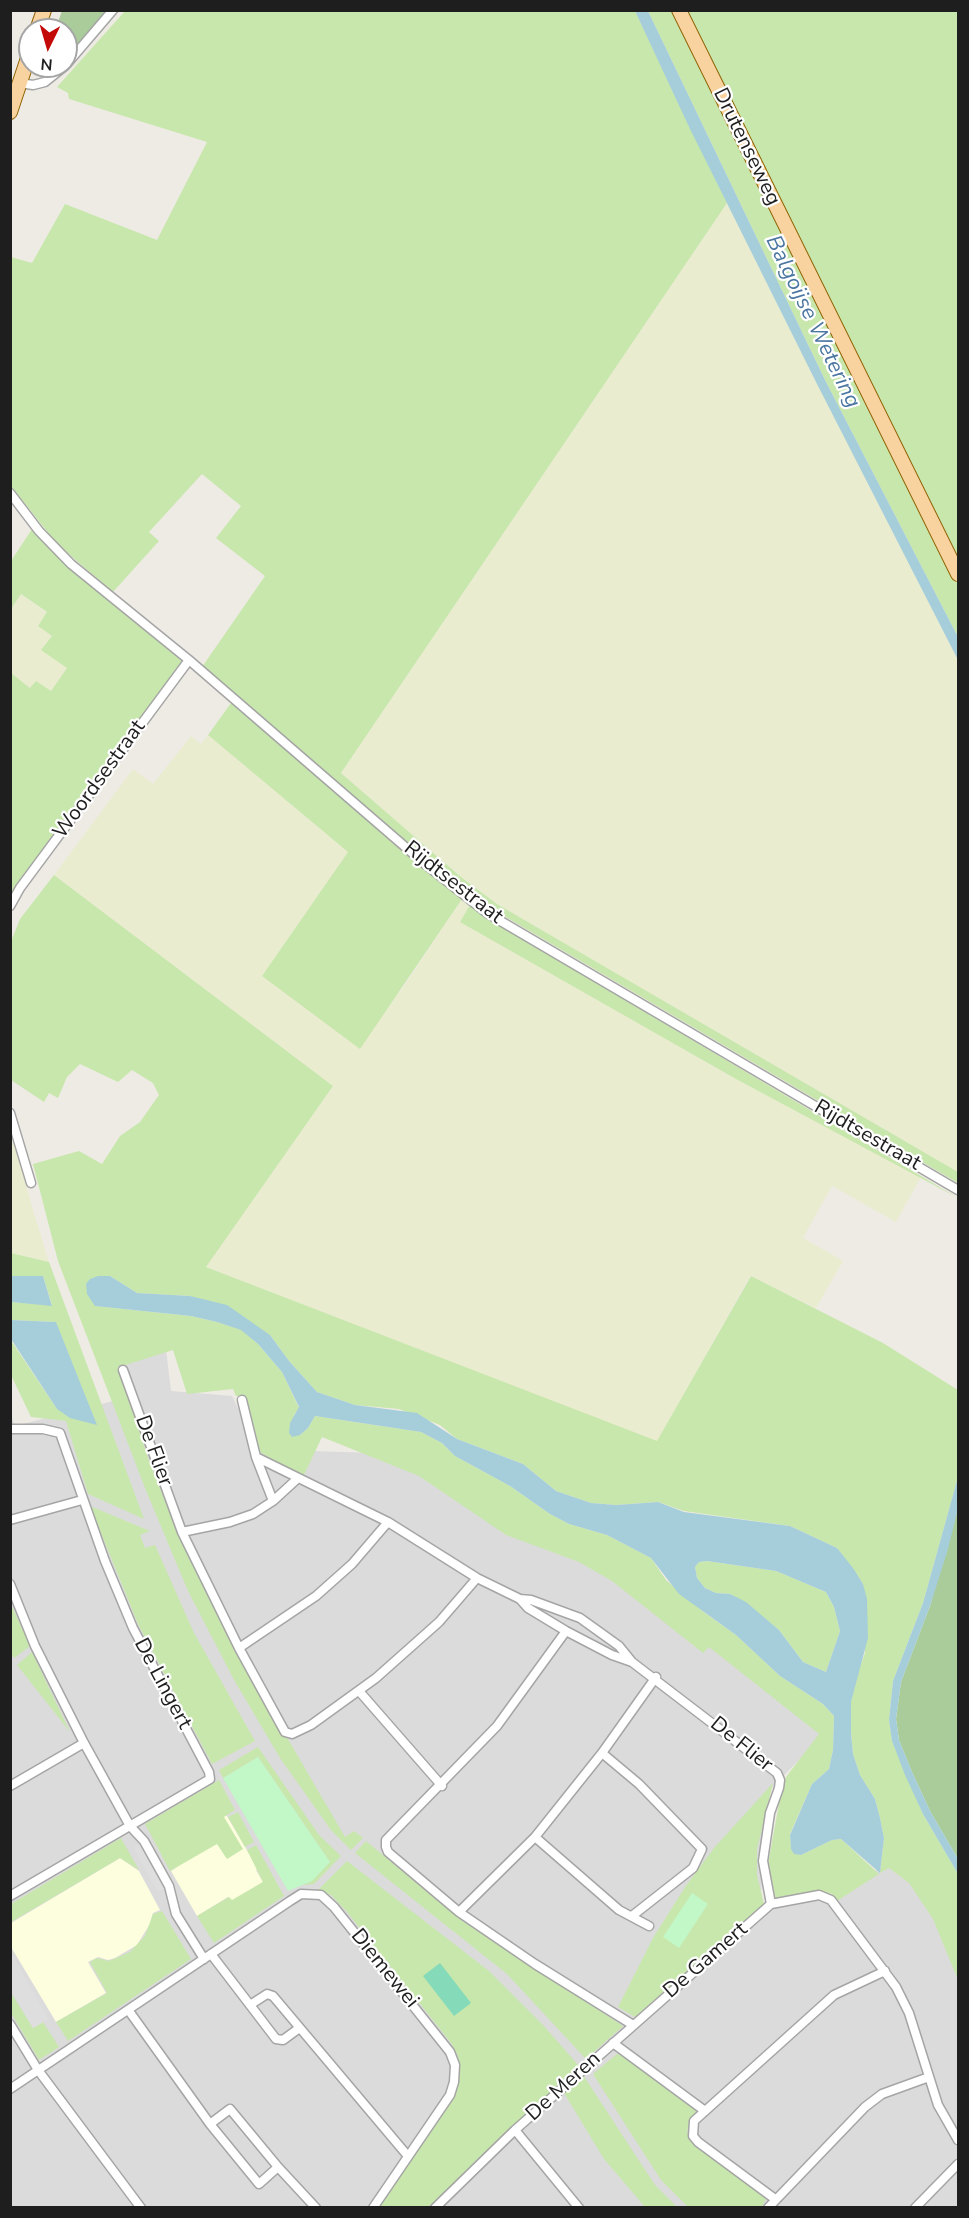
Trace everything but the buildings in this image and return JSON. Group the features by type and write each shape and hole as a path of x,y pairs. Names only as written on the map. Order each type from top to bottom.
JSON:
{"main road":[{"name":"Drutenseweg","path":"679,10 958,574"},
{"path":"10,112 22,78"}],"street":[{"path":"78,50 113,10"},
{"path":"20,83 33,85 45,82 50,78"},
{"name":"Rijdtsestraat","path":"10,493 39,531 71,564 189,660 487,914 958,1190"},
{"name":"Woordsestraat","path":"11,902 189,660"},
{"path":"10,1113 31,1183"},
{"name":"De Flier","path":"123,1370 182,1532 239,1648 285,1732 292,1734 359,1691 439,1622 477,1578"},
{"path":"242,1400 256,1457 273,1501"},
{"name":"De Lingert","path":"10,1429 43,1429 60,1433 82,1500 133,1628 210,1779 10,1896"},
{"name":"De Flier","path":"256,1457 388,1522 477,1578 520,1599 531,1600 580,1618 619,1646 632,1662"},
{"path":"182,1532 231,1522 253,1514 273,1501 297,1479"},
{"path":"10,1520 82,1500"},
{"path":"239,1648 316,1596 352,1564 388,1522"},
{"path":"10,1584 35,1646 84,1743 130,1826 144,1841 169,1886 176,1914 208,1957 276,2039 283,2040 298,2028"},
{"name":"De Flier","path":"520,1599 528,1608 566,1631 612,1655 632,1662 656,1677 777,1773 780,1780 779,1788 770,1813 763,1861 771,1904"},
{"path":"566,1631 497,1726 442,1786 386,1840 388,1852 459,1912 535,1964 633,2025"},
{"path":"459,1912 535,1837 602,1753 656,1677"},
{"path":"359,1691 442,1786"},
{"path":"10,1786 84,1743"},
{"path":"602,1753 639,1784 702,1850 693,1868 632,1916"},
{"path":"535,1837 620,1910 649,1926"},
{"name":"Diemewei","path":"10,2089 295,1897 310,1893 321,1895 334,1907 450,2052 455,2065 454,2082 450,2095 373,2208"},
{"path":"771,1904 826,1896 885,1971 909,2013 938,2105 958,2140"},
{"name":"De Gamert","path":"613,2043 771,1904"},
{"path":"775,2199 693,2136 694,2121 834,1995 885,1971"},
{"path":"250,2005 267,1994 273,1996 407,2155"},
{"path":"129,2011 210,2124 258,2184 278,2167"},
{"path":"10,2024 38,2070 141,2208"},
{"path":"613,2043 705,2111"},
{"name":"De Meren","path":"435,2208 515,2130 613,2043"},
{"path":"768,2208 865,2107 882,2094 929,2077"},
{"path":"210,2124 230,2109 316,2208"},
{"name":"De Meren","path":"515,2130 579,2208"},
{"path":"915,2208 958,2164"}],"shaded area":[{"path":"727,203 958,660 958,1172 497,904 461,877 341,773"},
{"path":"21,594 47,613 52,636 42,650 67,668 51,691 31,689 11,673 11,609"},
{"path":"208,735 348,852 262,976 400,992 462,899 470,905 461,922 736,1079 921,1177 896,1222 832,1186 803,1238 843,1261 816,1308 750,1276 657,1442 206,1267 333,1086 54,875 133,769 153,784 191,736 201,744"},
{"path":"10,1128 31,1203 49,1262 11,1253"},
{"path":"165,1341 171,1391 232,1396 249,1431 278,1450 411,1454 713,1624 827,1731 770,1790 760,1904 833,1894 895,1860 958,1944 958,2207 11,2207 10,1413 15,1426 117,1400 105,1363"},
{"path":"217,1799 258,1869 256,1870 263,1882 232,1901 228,1897 197,1916 171,1871 177,1867"},
{"path":"141,1843 166,1888 158,1892 133,1847"},
{"path":"120,1858 139,1871 160,1910 153,1913 150,1924 137,1945 115,1958 108,1960 98,1957 88,1962 106,1993 56,2022 11,1947 11,1923"},
{"path":"11,1953 49,2019 33,2028 11,1991"}],"green space":[{"path":"62,11 110,11 78,48 78,18 59,18"},
{"path":"125,11 635,11 727,203 341,773 461,877 497,904 958,1172 958,1183 470,896 202,667 265,576 216,538 241,506 202,474 149,532 159,541 113,592 57,544 11,486 11,257 32,263 65,204 157,240 207,142 69,99 68,93 57,87 65,78 78,78 78,64"},
{"path":"648,11 673,11 958,585 958,637 825,380"},
{"path":"687,11 958,11 958,557 941,523"},
{"path":"32,529 70,569 183,661 17,890 10,891 11,673 30,688 36,681 51,691 67,668 41,650 52,636 38,626 47,612 21,594 11,609 11,561"},
{"path":"231,703 462,899 360,1049 262,976 348,852 208,735"},
{"path":"54,875 333,1086 206,1267 657,1441 751,1276 883,1343 958,1390 958,1477 923,1603 893,1681 889,1720 892,1741 923,1814 958,1874 958,1980 933,1919 909,1883 889,1868 880,1873 884,1838 880,1818 875,1799 860,1775 853,1754 851,1733 851,1702 855,1680 865,1653 863,1584 837,1548 790,1526 684,1511 658,1502 616,1505 591,1503 556,1491 523,1464 457,1439 440,1425 399,1409 355,1405 317,1392 289,1361 270,1335 190,1296 137,1293 110,1276 95,1306 191,1316 242,1330 258,1344 282,1372 299,1408 294,1415 300,1435 308,1428 315,1416 421,1432 442,1443 455,1456 510,1486 550,1514 569,1524 607,1535 651,1558 666,1580 705,1613 736,1635 780,1676 823,1704 834,1716 833,1750 829,1769 812,1784 790,1834 791,1849 801,1855 832,1840 841,1839 879,1874 837,1901 832,1894 825,1892 776,1900 768,1864 780,1798 786,1777 819,1734 709,1647 703,1653 612,1581 579,1562 506,1535 419,1476 322,1437 303,1477 260,1452 246,1396 236,1396 233,1389 187,1394 173,1350 119,1367 148,1458 177,1531 232,1643 345,1837 354,1831 363,1838 351,1850 331,1830 280,1758 233,1678 188,1591 145,1488 58,1261 33,1164 79,1151 102,1164 120,1136 140,1122 159,1095 153,1083 132,1070 118,1082 80,1064 67,1077 58,1098 49,1093 44,1102 11,1080 10,944 20,919"},
{"path":"470,905 502,927 958,1198 736,1079 460,922"},
{"path":"11,1253 49,1262 144,1519 88,1494 66,1421 31,1417 11,1375 10,1339 57,1409 56,1322 11,1320 11,1302 52,1305 43,1276 11,1276"},
{"path":"90,1506 150,1531 140,1535 145,1548 155,1545 194,1633 255,1741 212,1764 138,1624"},
{"path":"958,1508 958,1859 930,1811 912,1772 899,1740 896,1719 901,1682 930,1606"},
{"path":"707,1561 776,1571 826,1592 834,1607 840,1631 826,1672 803,1662 779,1630 730,1594 716,1593 705,1588 697,1578 695,1567 699,1562"},
{"path":"10,1602 30,1646 14,1658 11,1653"},
{"path":"32,1652 70,1732 17,1665"},
{"path":"258,1747 319,1835 341,1856 314,1884 303,1885 312,1881 330,1862 258,1757 223,1778 219,1770"},
{"path":"258,1757 330,1862 312,1881 288,1891 223,1778"},
{"path":"219,1780 235,1810 224,1817 243,1849 227,1859 217,1844 170,1871 145,1824"},
{"path":"773,1783 757,1849 757,1875 764,1904 635,2017 618,2007 653,1938 685,1887 714,1848"},
{"path":"238,1812 254,1842 245,1847 228,1817"},
{"path":"121,1838 139,1870 120,1858 11,1922 11,1904"},
{"path":"366,1841 461,1920 623,2026 586,2059 507,1974 355,1853"},
{"path":"256,1845 284,1896 214,1943 197,1916 229,1897 232,1900 263,1882 247,1850"},
{"path":"347,1861 489,1971 544,2026 579,2066 428,2207 377,2208 453,2087 460,2073 458,2056 451,2043 347,1912 331,1895 317,1891"},
{"path":"692,1893 708,1904 679,1948 663,1937"},
{"path":"162,1911 191,1959 68,2041 56,2022 107,1993 90,1962 97,1958 109,1961 130,1952 145,1936 153,1914"},
{"path":"440,1963 471,2003 454,2016 423,1976"},
{"path":"10,1991 33,2028 43,2022 59,2047 39,2060 11,2013"},
{"path":"617,2054 622,2055 696,2111 687,2131 691,2141 759,2190 766,2198 762,2207 688,2207 661,2180 593,2074"},
{"path":"583,2075 655,2185 677,2207 645,2207 604,2159 564,2093"}],"water":[{"path":"635,11 648,11 825,380 958,637 958,660 690,129"},
{"path":"10,1276 43,1276 52,1306 11,1302"},
{"path":"110,1276 137,1293 190,1296 227,1305 270,1335 289,1361 317,1392 355,1405 417,1413 457,1439 523,1464 556,1491 591,1503 616,1505 658,1502 684,1512 790,1526 837,1548 863,1584 867,1599 868,1638 851,1702 851,1733 853,1754 860,1775 875,1799 880,1818 884,1838 880,1873 841,1839 832,1840 801,1855 794,1854 791,1849 790,1835 812,1784 829,1769 833,1750 834,1716 823,1704 780,1676 736,1635 679,1594 651,1558 607,1535 569,1524 550,1514 510,1486 455,1456 442,1443 421,1432 315,1416 308,1428 300,1435 292,1437 289,1433 290,1423 299,1407 282,1372 258,1344 241,1330 191,1316 95,1306 87,1294 86,1284 90,1279","holes":["707,1561 776,1571 826,1592 834,1607 840,1631 826,1672 803,1662 779,1630 746,1602 730,1594 716,1593 705,1588 697,1578 695,1567 699,1562"]},
{"path":"11,1320 56,1322 97,1425 70,1418 57,1409 11,1339"},
{"path":"958,1477 958,1508 948,1549 930,1606 901,1682 896,1719 899,1740 912,1772 930,1811 958,1859 958,1874 923,1814 905,1775 892,1741 889,1720 893,1681 923,1603"}],"water label":[{"name":"Balgoijse Wetering","path":"812,322"}]}
